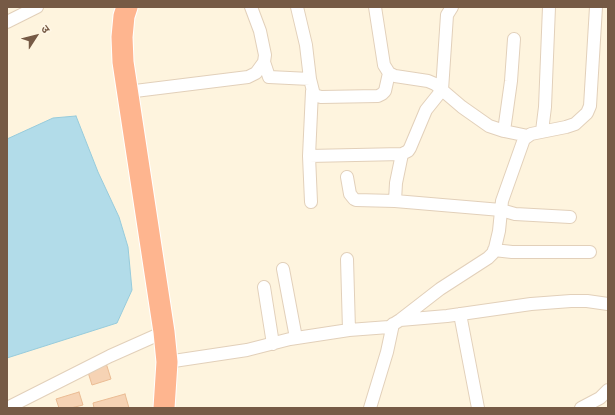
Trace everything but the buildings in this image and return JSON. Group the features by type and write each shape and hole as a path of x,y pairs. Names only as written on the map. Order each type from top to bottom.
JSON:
{"highway":[{"path":"127,7 124,16 122,37 123,62 164,332 167,362 164,408"}],"street":[{"path":"7,22 37,7"},
{"path":"127,92 248,77 256,73 264,62 266,55 260,31 251,7"},
{"path":"297,7 306,45 312,91 309,156 311,202"},
{"path":"375,7 384,65 389,73 396,76 428,81 435,84 489,126 528,136"},
{"path":"309,156 402,154 410,148 424,114 442,90 447,15 452,7"},
{"path":"542,131 545,99 548,7"},
{"path":"167,362 226,354 296,338 349,330 386,327 397,322 440,289 488,258 494,250 499,231 502,201 515,168 524,138 542,131 575,124 587,113 590,106 596,7"},
{"path":"504,131 512,81 514,40"},
{"path":"264,62 269,77 310,79"},
{"path":"312,91 317,97 321,98 378,96 385,91 389,73"},
{"path":"395,201 396,183 402,154"},
{"path":"346,177 350,194 356,200 395,201 501,210 515,214 570,217"},
{"path":"494,250 512,252 590,252"},
{"path":"347,259 349,330"},
{"path":"283,269 296,338"},
{"path":"264,287 273,344"},
{"path":"397,322 531,304 571,301 586,301 608,304"},
{"path":"460,314 478,408"},
{"path":"370,408 397,322"},
{"path":"7,408 110,356 164,332"},
{"path":"581,408 600,398 608,390"}],"water":[{"path":"76,116 98,172 119,217 128,247 132,290 117,323 7,358 7,139 53,118"}]}
